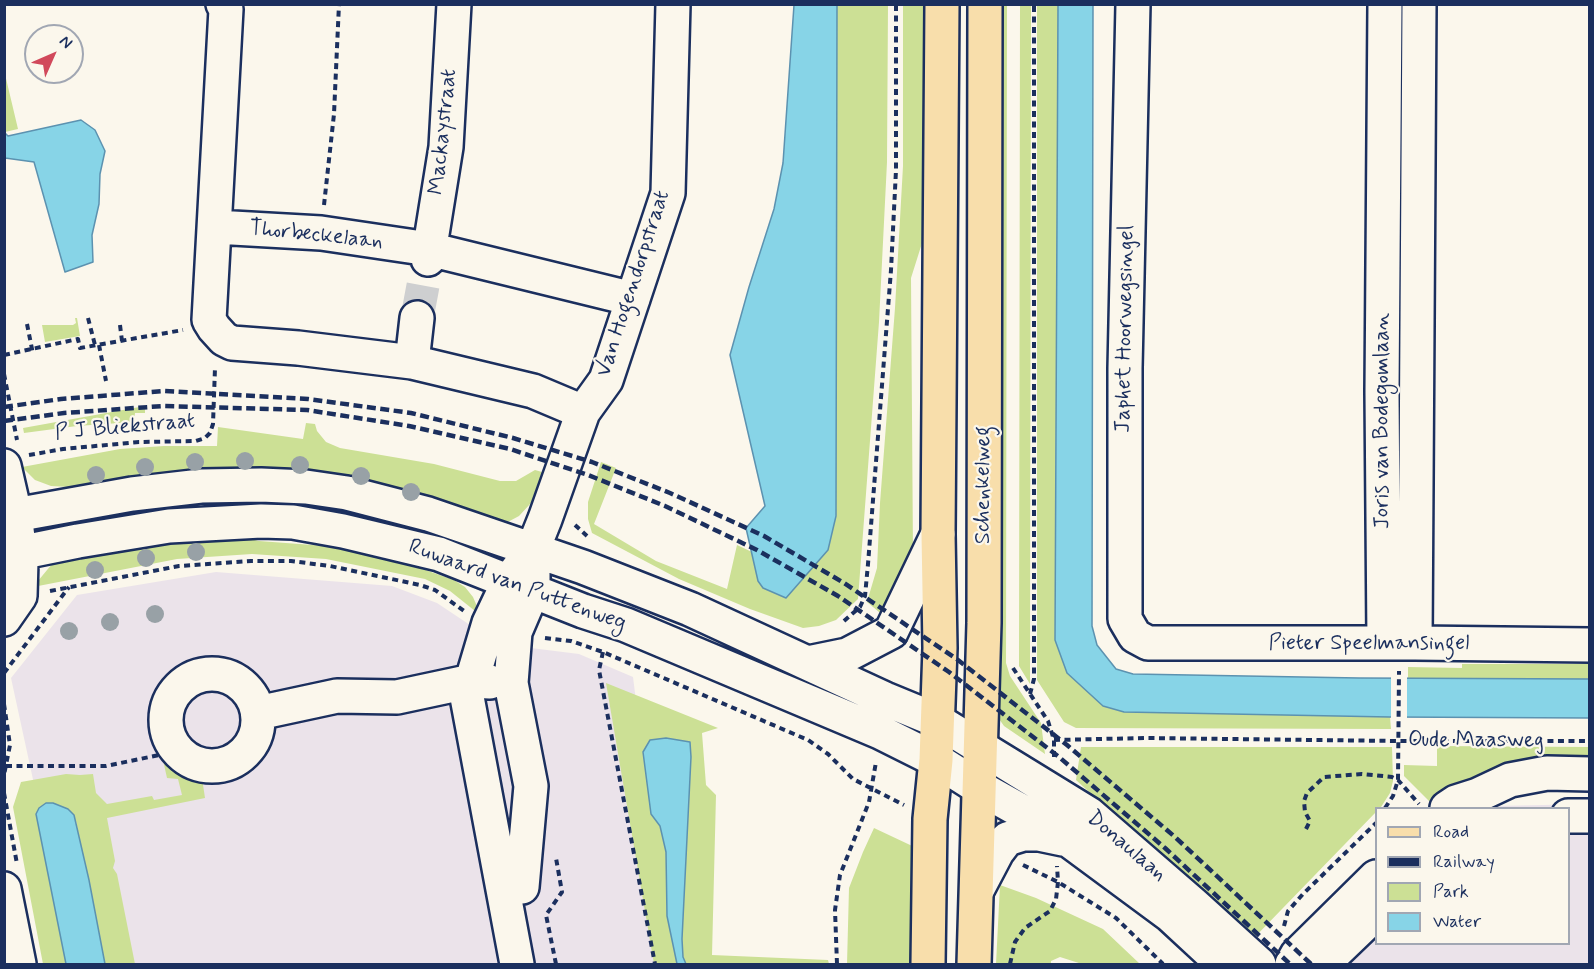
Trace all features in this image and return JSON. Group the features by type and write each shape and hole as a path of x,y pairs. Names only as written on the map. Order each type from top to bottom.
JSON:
{"main road":[{"name":"Schenkelweg","path":"928,964 930,819 936,760 940,648 938,534 942,4"},
{"name":"Schenkelweg","path":"974,964 984,623 985,4"}],"street":[{"path":"223,4 226,9 215,227 216,340 239,345 298,348 412,362 533,391 583,412"},
{"name":"Mackaystraat","path":"428,254 446,147 452,82 454,4"},
{"name":"Van Hogendorpstraat","path":"532,549 583,412 606,380 668,193 673,4"},
{"name":"Japhet Hoorwegsingel","path":"1133,4 1125,368 1125,619 1135,636 1148,644"},
{"name":"Joris van Bodegomlaan","path":"1385,4 1382,391 1399,649"},
{"name":"Joris van Bodegomlaan","path":"1399,649 1418,199 1419,4"},
{"path":"1383,200 1418,199"},
{"name":"Thorbeckelaan","path":"215,227 321,233 633,298"},
{"path":"412,362 417,318"},
{"path":"4,619 20,596 13,555 10,516 14,454"},
{"name":"Ruwaard van Puttenweg","path":"10,516 132,494 201,486 306,487 347,493 429,514 583,567 690,609 885,699 936,720"},
{"name":"Ruwaard van Puttenweg","path":"13,555 78,541 169,526 252,521 282,522 343,531 399,543 439,554 583,611 626,625 880,732 936,760 980,788"},
{"name":"Schenkelweg","path":"808,663 847,655 891,632 938,534"},
{"path":"522,887 531,786 511,683 514,632 521,585 532,549"},
{"path":"517,964 467,697 489,623 521,585"},
{"name":"Pieter Speelmansingel","path":"1148,644 1399,649 1590,645"},
{"path":"209,674 232,678 249,692 258,713 256,736 248,749 218,771 193,762 175,748 166,727 166,711 176,690 194,677 209,674"},
{"path":"472,681 480,693 537,964"},
{"path":"258,713 337,696 397,697 472,681 511,683"},
{"name":"Donaulaan","path":"936,720 1089,814 1259,964"},
{"name":"Oude Maasweg","path":"1448,807 1455,802 1480,804 1510,780 1547,773 1590,774"},
{"name":"Donaulaan","path":"980,788 1055,830 1073,843 1170,915 1223,964"},
{"path":"1570,816 1590,816"},
{"name":"Donaulaan","path":"977,890 997,852 1007,839 1023,834 1039,834 1073,843"},
{"path":"1340,949 1375,881"},
{"path":"6,908 19,964"},
{"path":"1292,964 1297,955 1340,949 1375,915"}],"path":[{"path":"321,233 334,114 339,4"},
{"path":"837,628 860,608 865,596 891,270 896,170 896,4"},
{"path":"1034,4 1034,679 1030,695 1048,721 1054,740 1146,738 1397,741 1399,649"},
{"path":"88,318 106,381"},
{"path":"27,324 33,351"},
{"path":"120,325 122,341"},
{"path":"4,355 33,351 78,339 80,348 180,331 216,340"},
{"name":"P J Bliekstraat","path":"14,454 139,442 196,441 205,438 210,433 213,424 216,340"},
{"path":"4,374 14,454"},
{"path":"574,521 576,528 593,540"},
{"path":"179,566 180,573"},
{"path":"4,674 70,587"},
{"path":"603,652 599,670 655,964"},
{"path":"4,704 10,745 4,775"},
{"name":"Oude Maasweg","path":"1386,807 1393,796 1398,780 1397,741 1590,741"},
{"path":"6,766 106,766 164,754 175,748"},
{"path":"1306,829 1310,821 1304,801 1307,793 1324,777 1362,774 1387,776 1398,780 1423,807"},
{"path":"837,964 835,910 840,875 869,802 870,788"},
{"path":"1010,964 1015,942 1025,928 1050,911 1056,899 1058,882 1116,918 1163,964"}],"shaded area":[{"path":"216,572 392,586 437,603 473,627 531,648 579,654 633,677 669,964 73,964 11,678 77,595"},
{"path":"1589,804 1589,964 1341,964 1375,909 1375,945 1570,945 1570,807 1495,807"}],"green space":[{"path":"1031,4 1030,684 1019,666 1020,5"},
{"path":"1058,4 1055,640 1067,673 1390,717 1391,729 1076,728 1064,722 1037,680 1037,5"},
{"path":"837,5 888,5 887,162 879,322 858,599 836,620 819,626 803,628 750,609 679,579 592,533 588,519 588,502 601,462 616,468 594,524 656,561 727,589 737,545 752,552 758,581 828,550 836,516"},
{"path":"903,5 924,5 923,240 911,278 913,555 885,617 867,602 877,568 895,308 903,166"},
{"path":"995,5 1007,5 1006,663 1010,676 1041,723 1045,754 1004,726 997,716"},
{"path":"4,70 18,129 5,132 4,132"},
{"path":"75,318 77,318 80,336 45,342 42,325 73,325 76,323"},
{"path":"145,406 145,413 135,413 134,422 24,433 23,428"},
{"path":"306,423 315,424 317,431 326,442 340,448 434,464 500,481 516,481 535,470 542,472 531,503 519,516 504,524 315,473 275,468 205,469 69,487 51,486 35,480 22,467 120,449 217,446 218,427 303,439"},
{"path":"218,531 259,541 326,546 411,565 454,580 465,587 473,597 479,611 475,611 450,591 425,579 326,559 252,554 177,559 33,587 52,564 67,555"},
{"path":"1462,664 1589,664 1589,679 1408,679 1408,667 1462,668"},
{"path":"606,683 718,728 702,733 706,785 716,795 712,955 828,960 829,964 686,964 683,957 682,939 690,742 651,814 660,826 666,852 667,916 677,964 654,964"},
{"path":"1437,746 1589,747 1589,763 1434,806 1404,776 1404,765 1437,766"},
{"path":"1081,747 1392,747 1393,781 1390,793 1381,807 1375,807 1375,813 1251,941 1076,780"},
{"path":"167,759 175,766 202,778 205,798 107,818 115,861 113,868 117,874 135,964 105,964 76,821 53,803 46,803 39,808 36,814 66,964 43,964 13,807 21,782 66,774 93,774 96,793 107,804 152,796 154,800 182,795 178,779 167,778 163,760"},
{"path":"874,828 925,852 918,964 847,964 849,888"},
{"path":"1000,885 1036,898 1103,929 1140,964 1082,964 1060,957 1051,961 1051,964 996,964"}],"water":[{"path":"794,5 837,5 836,516 828,550 786,598 763,588 758,581 746,528 765,506 730,355 774,209 783,163"},
{"path":"1058,5 1093,5 1092,626 1097,645 1116,669 1133,674 1589,679 1589,718 1124,712 1103,706 1067,673 1055,640"},
{"path":"81,120 95,130 105,151 100,174 99,204 92,235 93,262 65,272 34,162 5,158 5,133 8,136"},
{"path":"666,738 690,742 682,939 683,957 686,964 677,964 667,916 666,852 660,826 651,814 643,752 650,740"},
{"path":"46,803 53,803 68,809 74,815 105,964 66,964 36,814 39,808"}],"pier":[{"path":"1391,675 1407,676 1407,721 1391,720"}],"tunnel":[{"path":"417,318 428,259"}],"railway":[{"path":"4,407 61,399 164,391 308,399 411,413 513,438 592,462 670,493 764,536 844,583 958,660 1067,745 1175,837 1311,964"},
{"path":"4,421 64,413 164,406 307,410 409,426 510,449 588,475 665,506 757,550 838,596 949,672 1059,757 1165,848 1290,964"}]}
